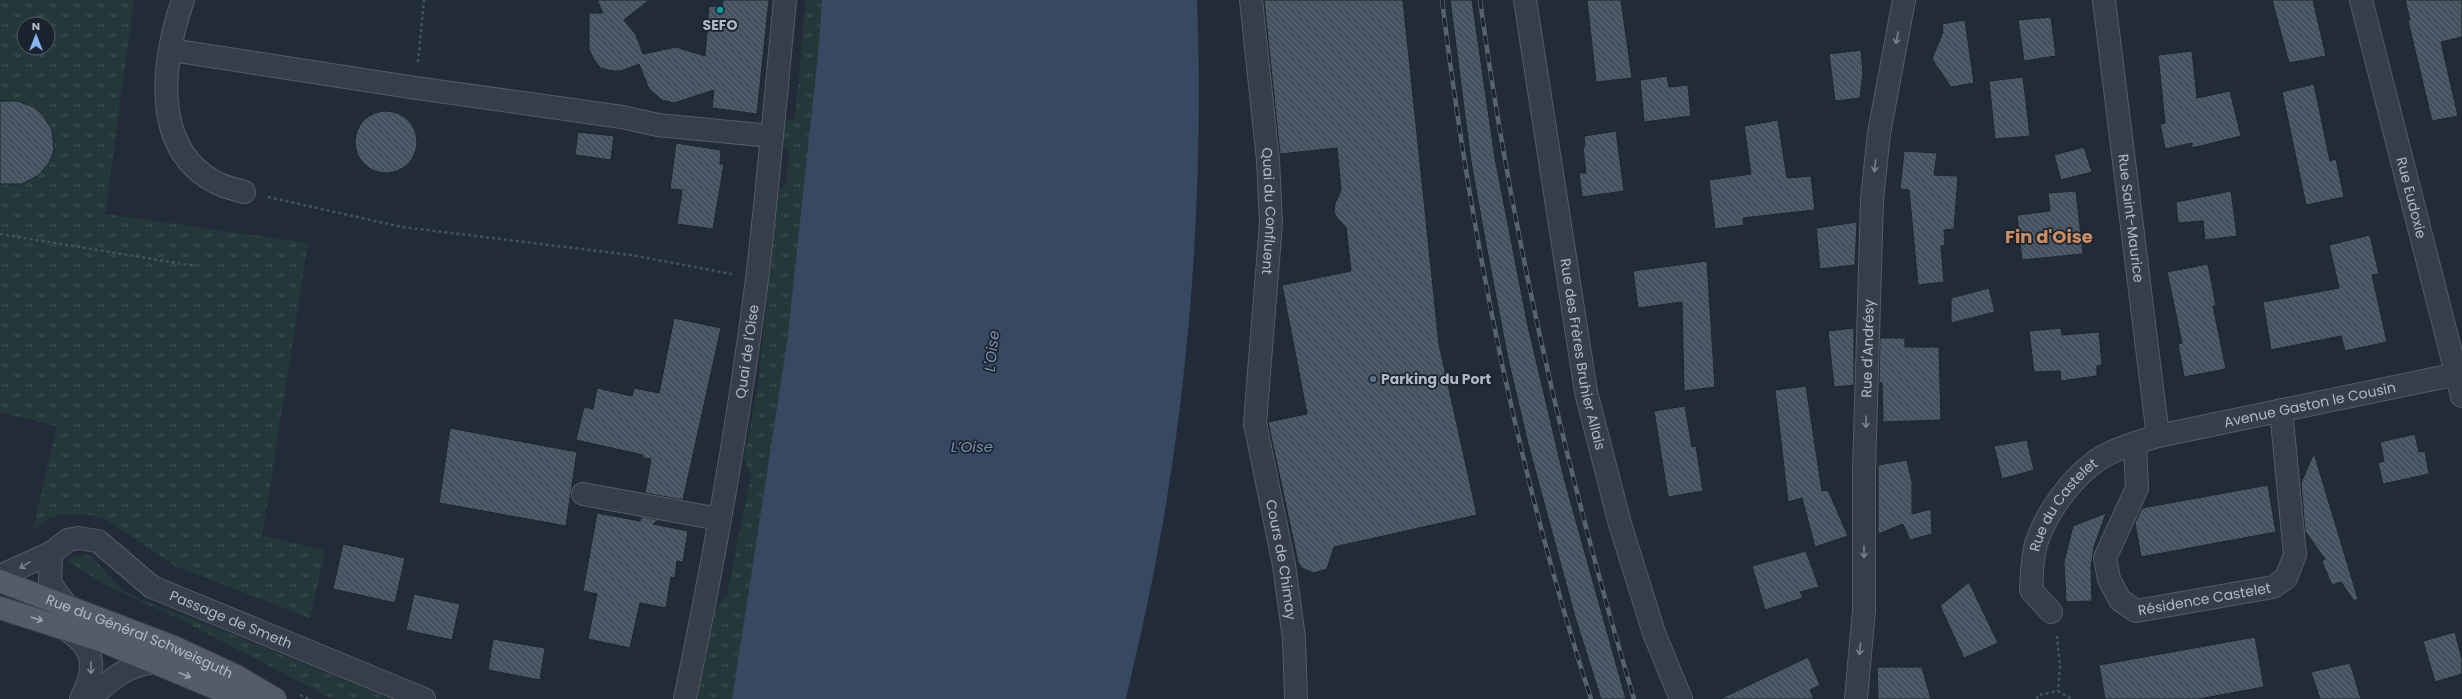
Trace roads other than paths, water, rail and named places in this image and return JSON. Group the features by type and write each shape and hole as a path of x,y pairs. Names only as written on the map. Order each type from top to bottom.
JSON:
{"main road":[{"name":"Rue du Général Schweisguth","path":"0,581 65,617 159,663 242,699"},
{"name":"Rue du Général Schweisguth","path":"0,608 65,617 200,658 236,676 275,699"}],"street":[{"path":"183,0 165,75 169,120 179,148 199,171 210,179 244,192"},
{"name":"Quai de l'Oise","path":"685,699 719,519 757,279 785,0"},
{"name":"Quai du Confluent","path":"1251,0 1268,160 1272,223 1255,423"},
{"name":"Rue des Frères Bruhier Allais","path":"1525,0 1586,392 1620,524 1654,634 1681,699"},
{"name":"Rue d'Andrésy","path":"1856,699 1864,610 1864,470 1872,200 1879,133 1904,0"},
{"name":"Rue Saint-Maurice","path":"2104,0 2158,436"},
{"name":"Rue Eudoxie","path":"2362,0 2459,373 2462,396"},
{"path":"171,50 416,88 622,117 658,125 772,136"},
{"name":"Avenue Gaston le Cousin","path":"2158,436 2459,373"},
{"name":"Résidence Castelet","path":"2135,443 2137,488 2105,558 2109,580 2120,600 2136,610 2273,587 2286,578 2295,555 2282,410"},
{"name":"Cours de Chimay","path":"1255,423 1285,572 1294,638 1296,699"},
{"name":"Rue du Castelet","path":"2051,612 2032,590 2036,544 2051,514 2070,486 2097,461 2135,443 2158,436"},
{"path":"583,494 719,519"},
{"name":"Passage de Smeth","path":"0,576 51,553 68,540 78,538 98,541 152,587 424,699"},
{"path":"51,553 50,582 56,592 65,617 84,644 90,656 91,678 81,699"},
{"path":"90,699 110,682 132,667 146,663 159,663"}],"water":[{"name":"L’Oise","path":"822,0 1197,0 1199,68 1198,137 1196,206 1187,346 1179,415 1158,550 1126,699 732,699 787,342 819,44"}],"railway":[{"path":"1442,0 1467,178 1482,266 1500,353 1519,440 1541,527 1591,699"},
{"path":"1480,0 1508,177 1544,352 1564,440 1586,526 1634,699"}],"place":[{"name":"SEFO","path":"720,10"},
{"name":"Parking du Port","path":"1373,379"}],"district":[{"name":"Fin d'Oise","path":"2049,237"}],"water label":[{"name":"L'Oise","path":"992,351"}]}
